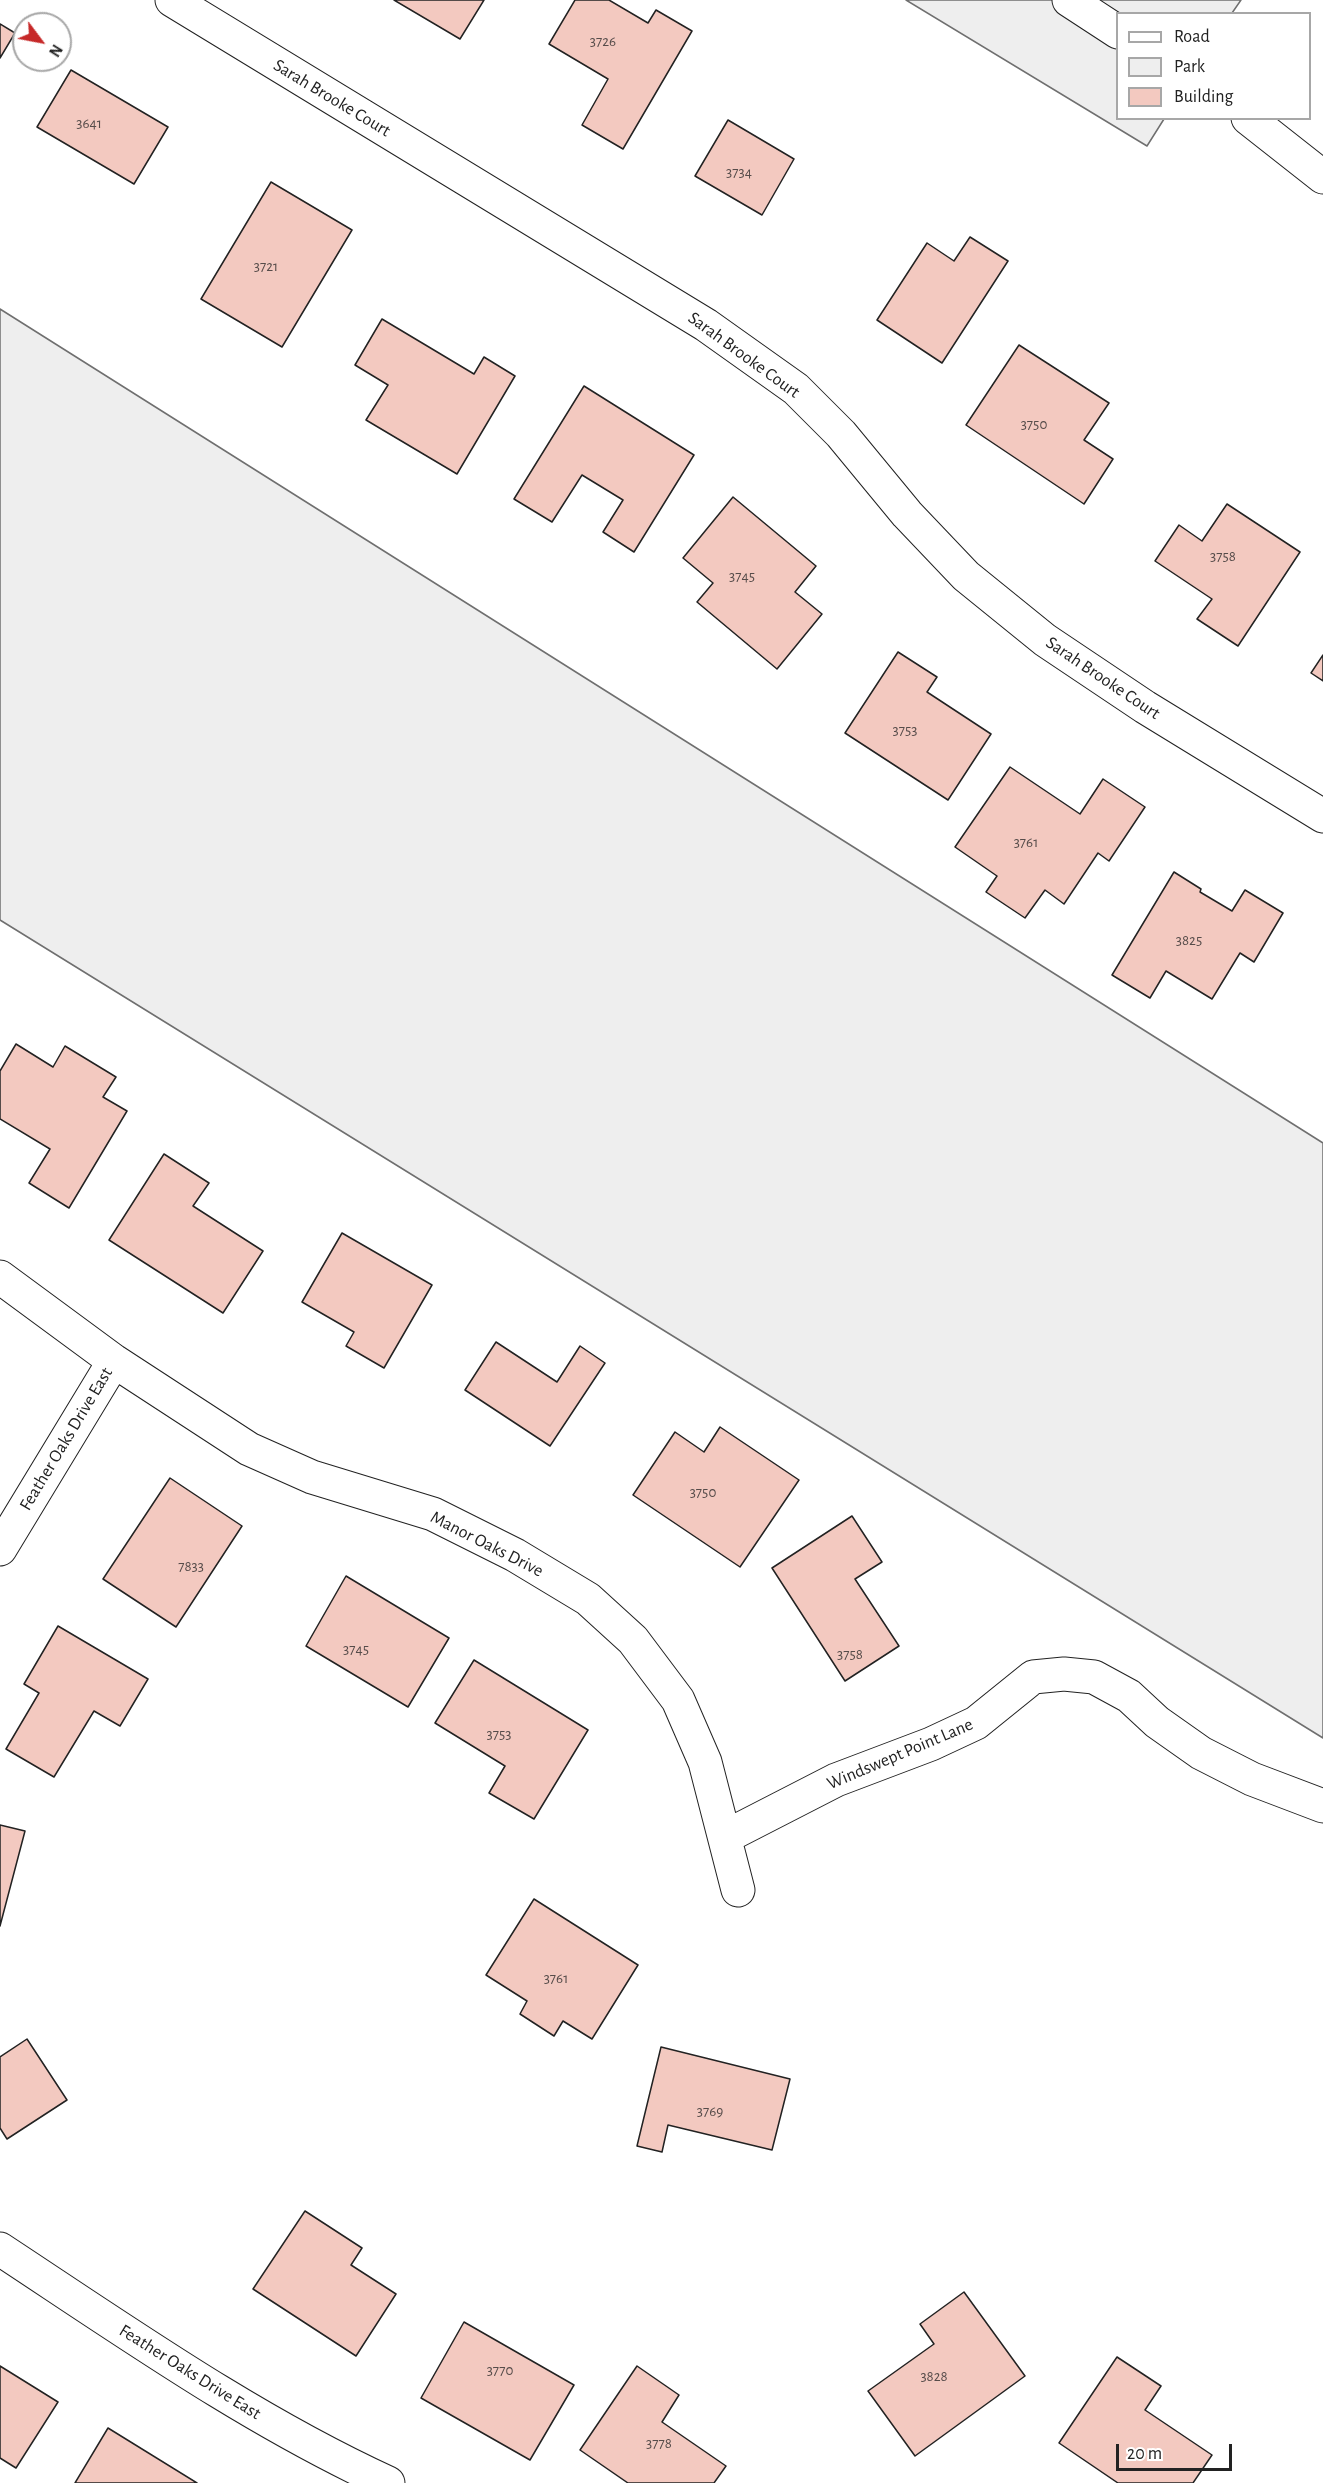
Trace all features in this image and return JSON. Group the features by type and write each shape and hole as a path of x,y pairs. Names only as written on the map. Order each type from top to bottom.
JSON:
{"street":[{"name":"Sarah Brooke Court","path":"172,0 724,338 796,389 841,434 906,514 966,576 1045,640 1145,707 1323,816"},
{"path":"1069,0 1116,31"},
{"path":"1251,120 1323,177"},
{"name":"Manor Oaks Drive","path":"0,1277 114,1360 249,1449 312,1477 433,1514 515,1555 588,1599 633,1640 678,1700 705,1762 738,1890"},
{"name":"Feather Oaks Drive East","path":"0,1549 114,1360"},
{"name":"Windswept Point Lane","path":"725,1837 836,1780 931,1744 976,1723 1033,1677 1064,1674 1094,1677 1130,1696 1158,1722 1201,1753 1252,1779 1323,1806"},
{"name":"Feather Oaks Drive East","path":"0,2249 149,2348 280,2427 349,2465 388,2483"}],"green space":[{"path":"906,0 1241,0 1233,12 1116,12 1116,120 1163,120 1147,146"},
{"path":"0,309 1323,1143 1323,1738 0,920"}],"building":[{"path":"394,0 484,0 460,39"},
{"path":"575,0 609,0 648,23 656,10 692,31 623,149 582,125 608,79 549,44"},
{"path":"0,24 12,31 12,38 0,58"},
{"path":"72,71 168,127 134,184 37,127"},
{"path":"728,120 794,159 762,215 695,176"},
{"path":"271,182 352,230 282,347 201,299"},
{"path":"970,237 1008,261 942,363 877,320 927,243 954,261"},
{"path":"382,319 474,374 484,357 515,376 457,474 366,420 388,385 355,365"},
{"path":"1019,345 1109,403 1084,440 1113,459 1084,504 966,425"},
{"path":"584,386 694,455 634,552 603,532 623,500 582,475 552,522 514,499"},
{"path":"733,497 816,566 795,592 822,614 777,669 697,602 713,583 683,558"},
{"path":"1227,504 1300,552 1238,646 1197,619 1212,599 1155,561 1179,525 1202,541"},
{"path":"898,652 937,677 927,692 991,734 948,800 845,733"},
{"path":"1323,655 1323,681 1311,673"},
{"path":"1010,767 1080,814 1103,779 1145,807 1109,861 1098,853 1064,904 1045,890 1025,918 986,892 997,876 955,847"},
{"path":"1174,872 1201,889 1200,892 1232,911 1245,890 1283,913 1254,962 1240,953 1212,999 1166,971 1150,998 1112,975"},
{"path":"16,1044 53,1067 65,1046 116,1077 103,1097 127,1111 69,1208 29,1183 50,1149 0,1119 0,1071"},
{"path":"164,1154 209,1183 193,1206 263,1251 223,1313 109,1240"},
{"path":"342,1233 432,1285 384,1368 346,1346 354,1332 302,1302"},
{"path":"496,1342 557,1382 580,1346 605,1363 550,1446 465,1390"},
{"path":"720,1427 799,1480 740,1567 633,1495 675,1432 704,1452"},
{"path":"170,1478 242,1526 176,1627 103,1579"},
{"path":"852,1516 882,1562 855,1579 899,1646 845,1681 772,1568"},
{"path":"346,1576 449,1638 408,1707 306,1646"},
{"path":"58,1626 148,1679 120,1726 94,1711 54,1777 6,1749 39,1693 24,1684"},
{"path":"474,1660 588,1730 534,1819 489,1793 505,1766 435,1723"},
{"path":"0,1825 25,1831 0,1926"},
{"path":"534,1899 638,1965 592,2039 563,2021 554,2036 520,2014 527,2001 486,1975"},
{"path":"27,2039 67,2100 7,2139 0,2128 0,2057"},
{"path":"661,2047 790,2079 772,2150 668,2125 662,2152 637,2146"},
{"path":"305,2211 362,2248 351,2265 396,2294 356,2356 253,2289"},
{"path":"964,2292 1025,2376 915,2456 868,2391 934,2344 920,2324"},
{"path":"464,2322 574,2385 530,2460 421,2398"},
{"path":"1117,2357 1161,2386 1145,2410 1212,2455 1193,2483 1118,2483 1059,2443"},
{"path":"0,2366 58,2402 16,2468 0,2458"},
{"path":"637,2366 679,2395 662,2422 726,2466 714,2483 628,2483 580,2450"},
{"path":"108,2428 197,2483 75,2483"}]}
